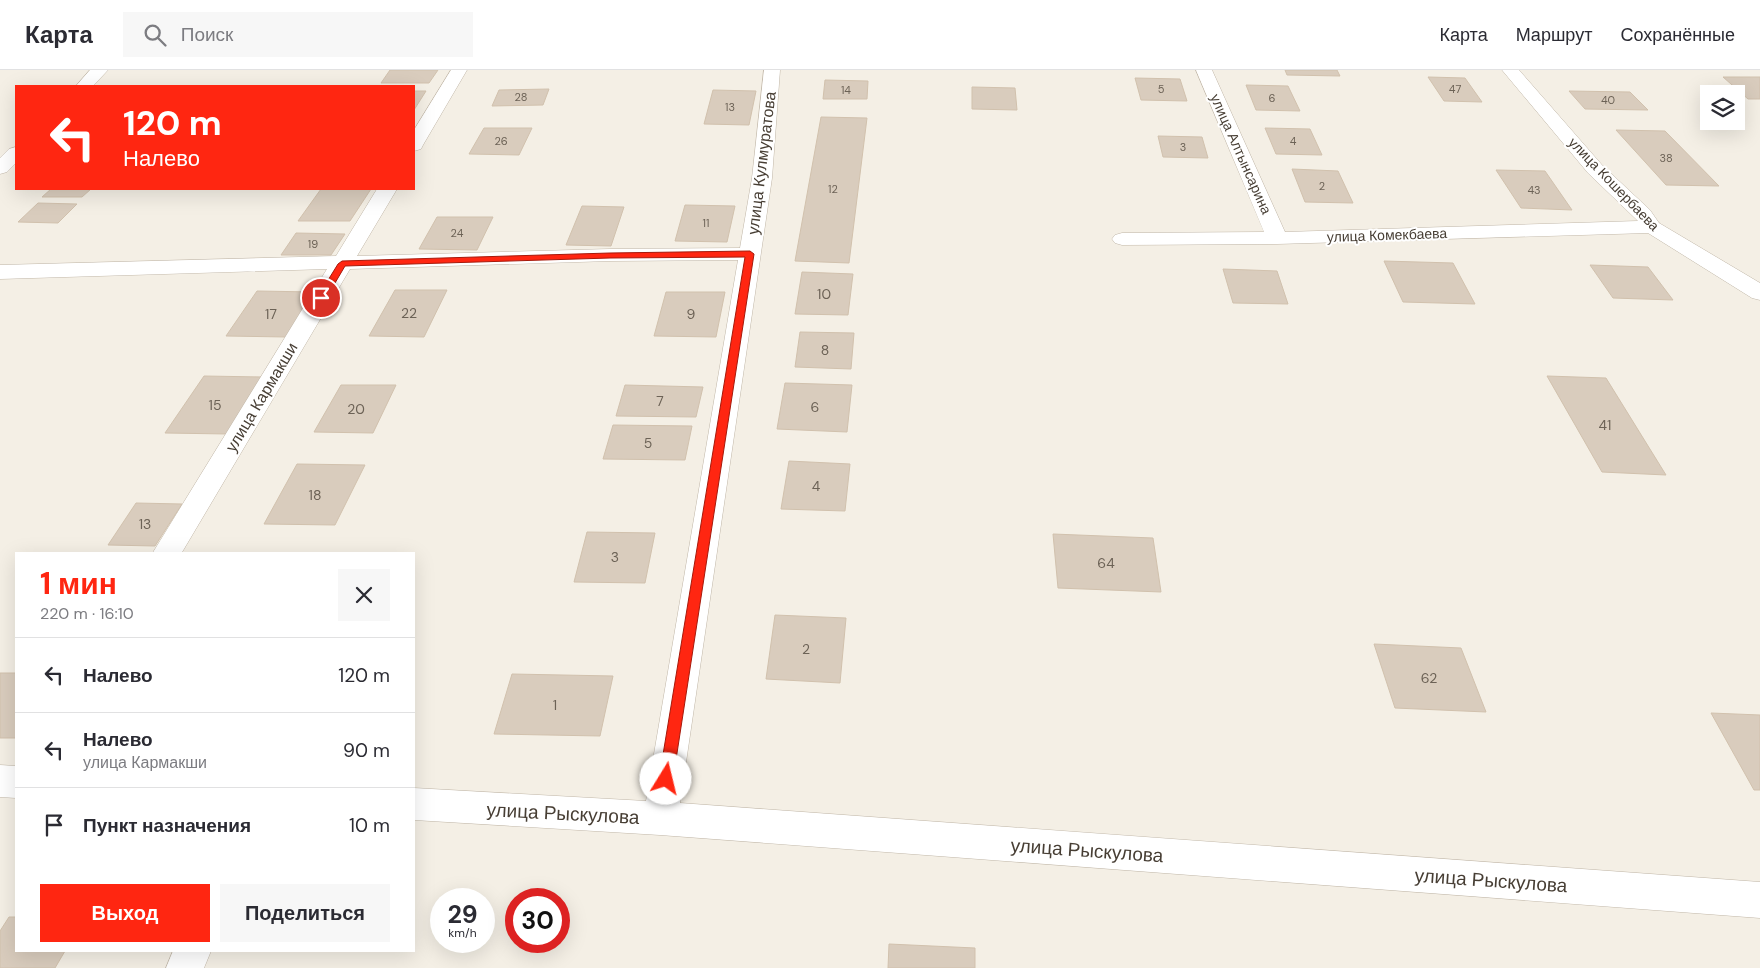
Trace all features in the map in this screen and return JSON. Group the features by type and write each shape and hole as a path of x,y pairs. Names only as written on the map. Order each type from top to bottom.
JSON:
{"street":[{"path":"85,85 100,70"},
{"path":"415,143 460,70"},
{"name":"улица Кулмуратова","path":"660,818 762,178 772,70"},
{"name":"улица Алтынсарина","path":"1204,70 1277,238"},
{"name":"улица Кошербаева","path":"1510,70 1595,169 1643,214 1652,227 1760,293"},
{"path":"0,168 15,153"},
{"name":"улица Кармакши","path":"167,552 387,190"},
{"name":"улица Комекбаева","path":"1122,239 1277,238 1652,227"},
{"path":"0,272 342,264 610,255 750,254"},
{"path":"0,781 15,782"},
{"name":"улица Рыскулова","path":"415,804 660,818 1760,900"},
{"path":"185,968 192,952"}],"building":[{"path":"390,70 438,70 429,83 381,83"},
{"path":"1285,70 1337,70 1340,76 1287,75"},
{"path":"1428,77 1465,78 1482,102 1444,101"},
{"path":"1723,77 1760,77 1760,99 1748,99 1745,96 1745,85 1732,85"},
{"path":"1135,78 1180,79 1187,101 1141,100"},
{"path":"825,80 868,81 867,99 823,99"},
{"path":"1246,85 1288,86 1300,111 1256,110"},
{"path":"972,87 1015,88 1017,110 972,109"},
{"path":"549,89 543,105 492,106 499,90"},
{"path":"713,90 756,91 749,125 704,124"},
{"path":"415,91 426,91 415,108"},
{"path":"1569,91 1630,92 1648,110 1585,109"},
{"path":"821,117 867,118 849,263 795,261"},
{"path":"484,128 532,128 519,155 469,154"},
{"path":"1265,128 1310,129 1322,155 1276,154"},
{"path":"1616,130 1665,131 1719,186 1666,185"},
{"path":"1158,136 1202,137 1208,158 1163,157"},
{"path":"1292,169 1338,171 1353,203 1305,202"},
{"path":"1496,170 1545,171 1572,210 1521,208"},
{"path":"50,190 90,190 82,197 42,197"},
{"path":"320,190 370,190 350,221 298,221"},
{"path":"38,203 77,204 58,223 18,222"},
{"path":"685,205 735,206 727,242 675,241"},
{"path":"582,206 624,207 611,246 566,245"},
{"path":"437,217 493,217 477,250 419,249"},
{"path":"296,233 345,234 331,255 281,255"},
{"path":"1384,261 1453,263 1475,304 1403,302"},
{"path":"1590,265 1648,267 1673,300 1613,298"},
{"path":"1223,269 1277,271 1288,304 1233,303"},
{"path":"802,272 853,274 848,315 795,314"},
{"path":"395,290 447,290 424,337 369,336"},
{"path":"257,291 314,292 286,337 226,336"},
{"path":"666,292 725,292 716,337 654,336"},
{"path":"800,332 854,333 851,369 795,367"},
{"path":"204,376 263,377 228,434 165,433"},
{"path":"1547,376 1606,378 1666,475 1602,472"},
{"path":"785,383 852,385 847,432 777,429"},
{"path":"341,385 396,385 373,433 314,432"},
{"path":"625,385 703,387 696,417 616,416"},
{"path":"613,425 692,426 685,460 603,459"},
{"path":"789,461 850,464 845,511 781,509"},
{"path":"297,464 365,465 335,525 264,524"},
{"path":"136,503 182,504 155,546 108,545"},
{"path":"587,532 655,533 645,583 574,582"},
{"path":"1053,534 1153,538 1161,592 1058,588"},
{"path":"775,615 846,618 840,683 766,679"},
{"path":"1374,644 1461,648 1486,712 1395,708"},
{"path":"0,673 15,673 15,738 0,738"},
{"path":"512,674 613,676 600,736 494,734"},
{"path":"1711,713 1760,715 1760,790 1754,790"},
{"path":"9,917 15,917 15,952 64,952 55,968 0,968 0,931"},
{"path":"889,944 975,948 975,968 888,968"}],"route":[{"path":"321,298 342,264 610,255 750,254 666,779"}]}
